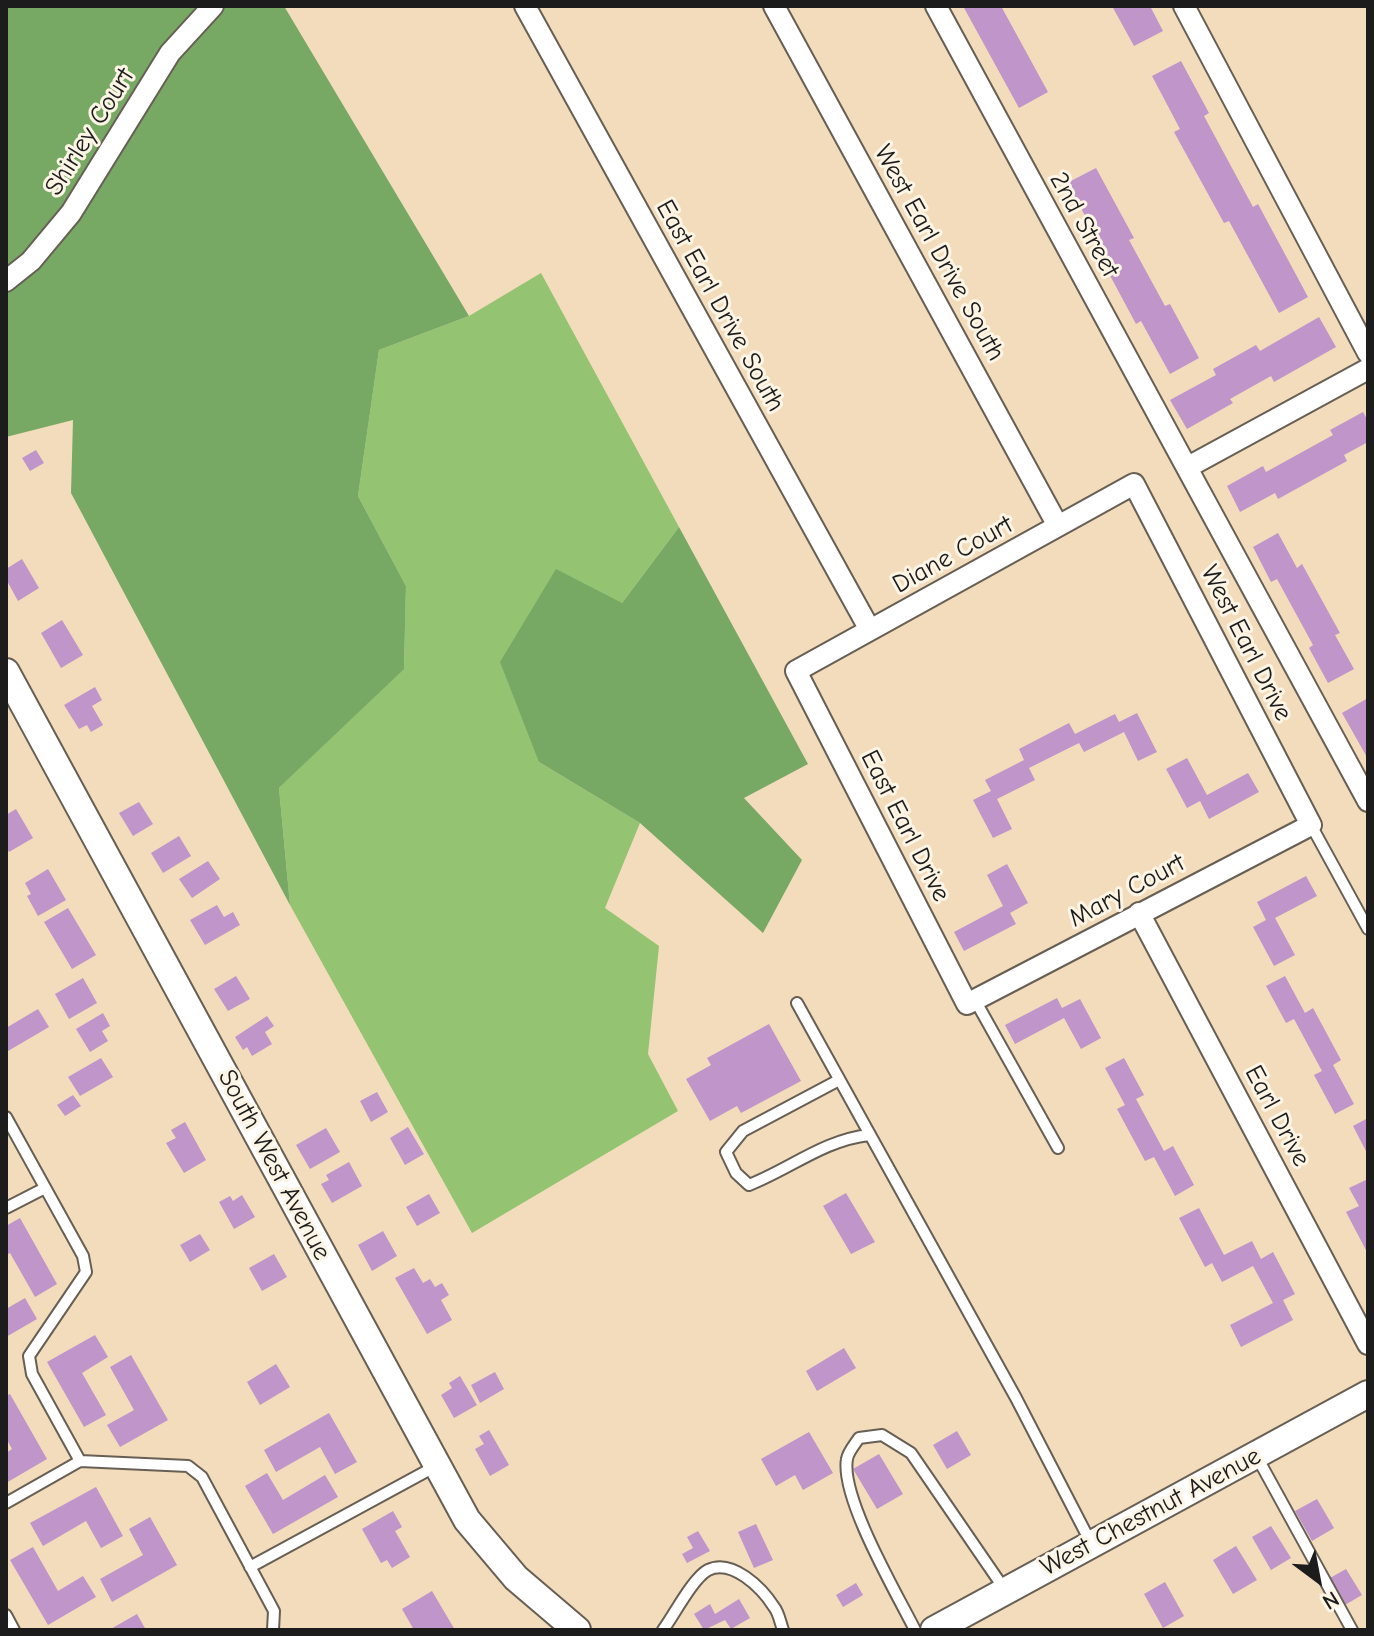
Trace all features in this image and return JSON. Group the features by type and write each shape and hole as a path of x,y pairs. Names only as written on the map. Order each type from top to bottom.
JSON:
{"street":[{"name":"Shirley Court","path":"6,281 31,261 71,213 170,53 213,6"},
{"name":"East Earl Drive South","path":"525,6 870,630"},
{"name":"West Earl Drive South","path":"774,6 1058,526"},
{"name":"2nd Street","path":"936,6 1368,801"},
{"path":"1184,6 1368,353"},
{"path":"1188,467 1368,369"},
{"name":"Diane Court","path":"796,671 1134,484"},
{"name":"West Earl Drive","path":"1134,484 1311,825"},
{"name":"East Earl Drive","path":"796,671 971,1002"},
{"name":"South West Avenue","path":"6,672 467,1520 501,1563 577,1630"},
{"name":"Mary Court","path":"971,1002 1311,825"},
{"name":"Earl Drive","path":"1139,913 1368,1344"},
{"name":"West Chestnut Avenue","path":"934,1630 1368,1394"}],"lane":[{"path":"1311,825 1368,929"},
{"path":"971,1002 1058,1148"},
{"path":"797,1003 1016,1398 1091,1544"},
{"path":"839,1080 743,1131 726,1152 736,1173 749,1185 813,1152 851,1137 869,1135"},
{"path":"6,1117 83,1256 86,1272 29,1356 32,1374 80,1461"},
{"path":"6,1208 45,1188"},
{"path":"915,1630 865,1531 850,1493 846,1458 859,1438 882,1435 911,1453 1006,1591"},
{"path":"1256,1455 1352,1630"},
{"path":"6,1503 80,1461 188,1466 202,1477 274,1611 273,1630"},
{"path":"250,1567 437,1465"},
{"path":"663,1630 691,1587 707,1570 725,1567 742,1575 760,1590 776,1608 783,1630"},
{"path":"6,1615 14,1630"}],"green space":[{"path":"6,6 284,6 469,316 379,350 358,496 406,586 404,669 279,788 290,905 71,493 73,420 6,437"},
{"path":"541,273 679,527 622,603 539,762 640,823 605,908 659,946 648,1054 678,1111 472,1233 290,905 279,788 404,668 406,586 358,496 379,350 469,316"},
{"path":"679,527 808,764 744,798 802,860 763,933 640,823 539,762 500,662 556,569 622,603"}],"building":[{"path":"963,6 1001,6 1048,92 1019,108"},
{"path":"1112,6 1150,6 1163,31 1134,46"},
{"path":"1181,61 1209,113 1204,116 1253,207 1258,204 1308,297 1279,313 1229,221 1224,223 1174,132 1180,129 1152,76"},
{"path":"1096,168 1134,238 1129,240 1165,306 1170,304 1199,358 1170,374 1141,321 1136,324 1099,255 1105,252 1067,183"},
{"path":"1319,317 1336,347 1274,382 1271,376 1230,399 1233,403 1187,429 1170,400 1216,375 1213,369 1256,345 1260,351"},
{"path":"1363,412 1368,421 1368,442 1344,455 1347,461 1278,499 1275,493 1240,512 1227,486 1263,466 1266,472 1333,435 1330,430"},
{"path":"36,450 44,463 30,471 22,458"},
{"path":"1278,533 1297,568 1302,564 1340,633 1335,635 1354,669 1328,683 1309,648 1313,645 1277,579 1271,582 1253,547"},
{"path":"22,559 39,588 18,601 6,579 6,569"},
{"path":"62,620 83,655 61,668 41,633"},
{"path":"95,687 102,700 92,706 103,725 91,732 87,725 79,729 64,705"},
{"path":"1368,698 1368,759 1342,713"},
{"path":"1137,713 1157,752 1138,761 1124,732 1084,752 1079,743 1029,768 1035,780 997,799 1012,829 993,838 973,800 991,791 985,780 1024,760 1019,749 1069,723 1075,734 1115,714 1119,722"},
{"path":"1187,758 1207,795 1248,773 1259,792 1209,819 1200,801 1187,808 1166,769"},
{"path":"139,802 153,824 133,836 119,813"},
{"path":"16,809 33,838 9,852 6,847 6,815"},
{"path":"179,836 191,856 163,873 151,853"},
{"path":"208,861 220,879 192,898 179,879"},
{"path":"1007,864 1028,903 1010,913 1016,924 964,951 954,932 1003,906 987,875"},
{"path":"48,869 66,900 38,916 27,896 31,894 25,883"},
{"path":"1306,876 1317,896 1275,918 1295,955 1274,966 1253,927 1266,920 1257,902"},
{"path":"217,905 224,917 233,912 240,925 205,945 190,920"},
{"path":"68,908 96,955 72,969 44,922"},
{"path":"236,976 250,999 228,1011 214,989"},
{"path":"1285,976 1305,1013 1313,1008 1341,1060 1333,1065 1354,1104 1335,1114 1314,1075 1322,1071 1294,1019 1286,1023 1266,986"},
{"path":"83,978 97,1003 69,1019 55,994"},
{"path":"1057,998 1062,1008 1080,999 1101,1038 1081,1049 1064,1018 1015,1044 1005,1025"},
{"path":"38,1009 49,1027 8,1051 6,1028"},
{"path":"103,1013 110,1026 102,1031 108,1041 90,1052 76,1029"},
{"path":"267,1016 274,1026 265,1032 272,1044 252,1056 247,1047 243,1050 235,1037"},
{"path":"769,1024 801,1081 741,1113 737,1106 710,1121 686,1079 711,1065 707,1058"},
{"path":"101,1058 113,1077 80,1096 68,1077"},
{"path":"1124,1058 1144,1095 1136,1099 1164,1151 1173,1146 1194,1185 1175,1196 1154,1157 1145,1161 1117,1109 1125,1105 1105,1068"},
{"path":"377,1092 388,1112 371,1122 360,1101"},
{"path":"73,1095 81,1106 65,1116 57,1105"},
{"path":"1368,1118 1368,1155 1353,1126"},
{"path":"185,1122 206,1160 184,1173 166,1143 176,1138 171,1130"},
{"path":"408,1127 424,1154 405,1165 390,1138"},
{"path":"326,1128 340,1152 310,1169 296,1145"},
{"path":"349,1162 362,1186 332,1203 321,1184 329,1180 326,1175"},
{"path":"1368,1179 1368,1254 1346,1212 1359,1206 1349,1188"},
{"path":"846,1193 875,1242 851,1254 823,1206"},
{"path":"429,1194 440,1213 417,1226 406,1207"},
{"path":"242,1195 255,1217 234,1229 219,1202 230,1196 233,1201"},
{"path":"1199,1208 1224,1255 1252,1241 1261,1259 1273,1252 1295,1294 1283,1300 1293,1320 1241,1347 1230,1325 1273,1303 1253,1266 1222,1282 1212,1263 1205,1267 1179,1218"},
{"path":"20,1218 57,1284 35,1297 10,1253 6,1255 6,1226"},
{"path":"383,1231 397,1256 372,1271 358,1245"},
{"path":"200,1234 210,1250 190,1262 180,1245"},
{"path":"274,1254 287,1277 262,1291 249,1268"},
{"path":"414,1268 423,1283 430,1279 435,1287 442,1283 449,1295 441,1300 452,1320 427,1334 395,1278"},
{"path":"25,1298 37,1319 6,1337 6,1309"},
{"path":"95,1335 108,1357 82,1373 106,1415 84,1427 47,1362"},
{"path":"844,1348 856,1368 817,1391 806,1371"},
{"path":"131,1355 168,1420 120,1447 107,1425 134,1410 110,1367"},
{"path":"276,1364 290,1387 260,1405 247,1382"},
{"path":"495,1372 504,1389 480,1403 471,1385"},
{"path":"460,1376 477,1405 454,1418 441,1395 452,1388 449,1383"},
{"path":"10,1394 47,1459 6,1483 6,1453 12,1449 6,1438 6,1396"},
{"path":"329,1413 357,1462 335,1474 320,1447 276,1472 264,1450"},
{"path":"489,1430 509,1465 490,1476 475,1449 484,1444 479,1436"},
{"path":"957,1431 971,1455 947,1469 933,1445"},
{"path":"809,1432 833,1473 803,1490 795,1475 776,1486 761,1459"},
{"path":"879,1454 903,1494 877,1509 853,1469"},
{"path":"267,1473 283,1500 325,1475 338,1497 273,1534 245,1486"},
{"path":"96,1487 123,1536 101,1548 86,1521 43,1546 30,1523"},
{"path":"1317,1499 1334,1528 1312,1541 1295,1511"},
{"path":"393,1511 402,1527 395,1531 410,1557 392,1568 387,1560 381,1563 362,1529"},
{"path":"150,1517 177,1565 112,1602 100,1579 143,1555 129,1529"},
{"path":"756,1524 773,1560 754,1568 738,1532"},
{"path":"1271,1526 1291,1558 1271,1570 1252,1537"},
{"path":"698,1531 710,1551 687,1563 682,1554 693,1548 687,1537"},
{"path":"1236,1546 1257,1580 1233,1594 1213,1560"},
{"path":"33,1547 58,1591 83,1576 96,1597 48,1625 10,1560"},
{"path":"1346,1569 1362,1595 1345,1605 1330,1578"},
{"path":"1165,1582 1184,1616 1163,1628 1144,1594"},
{"path":"856,1583 863,1595 843,1607 836,1595"},
{"path":"432,1591 455,1630 414,1630 402,1609"},
{"path":"739,1599 750,1618 731,1629 725,1620 704,1630 694,1614 710,1604 715,1614"},
{"path":"137,1614 146,1630 109,1630"}]}
